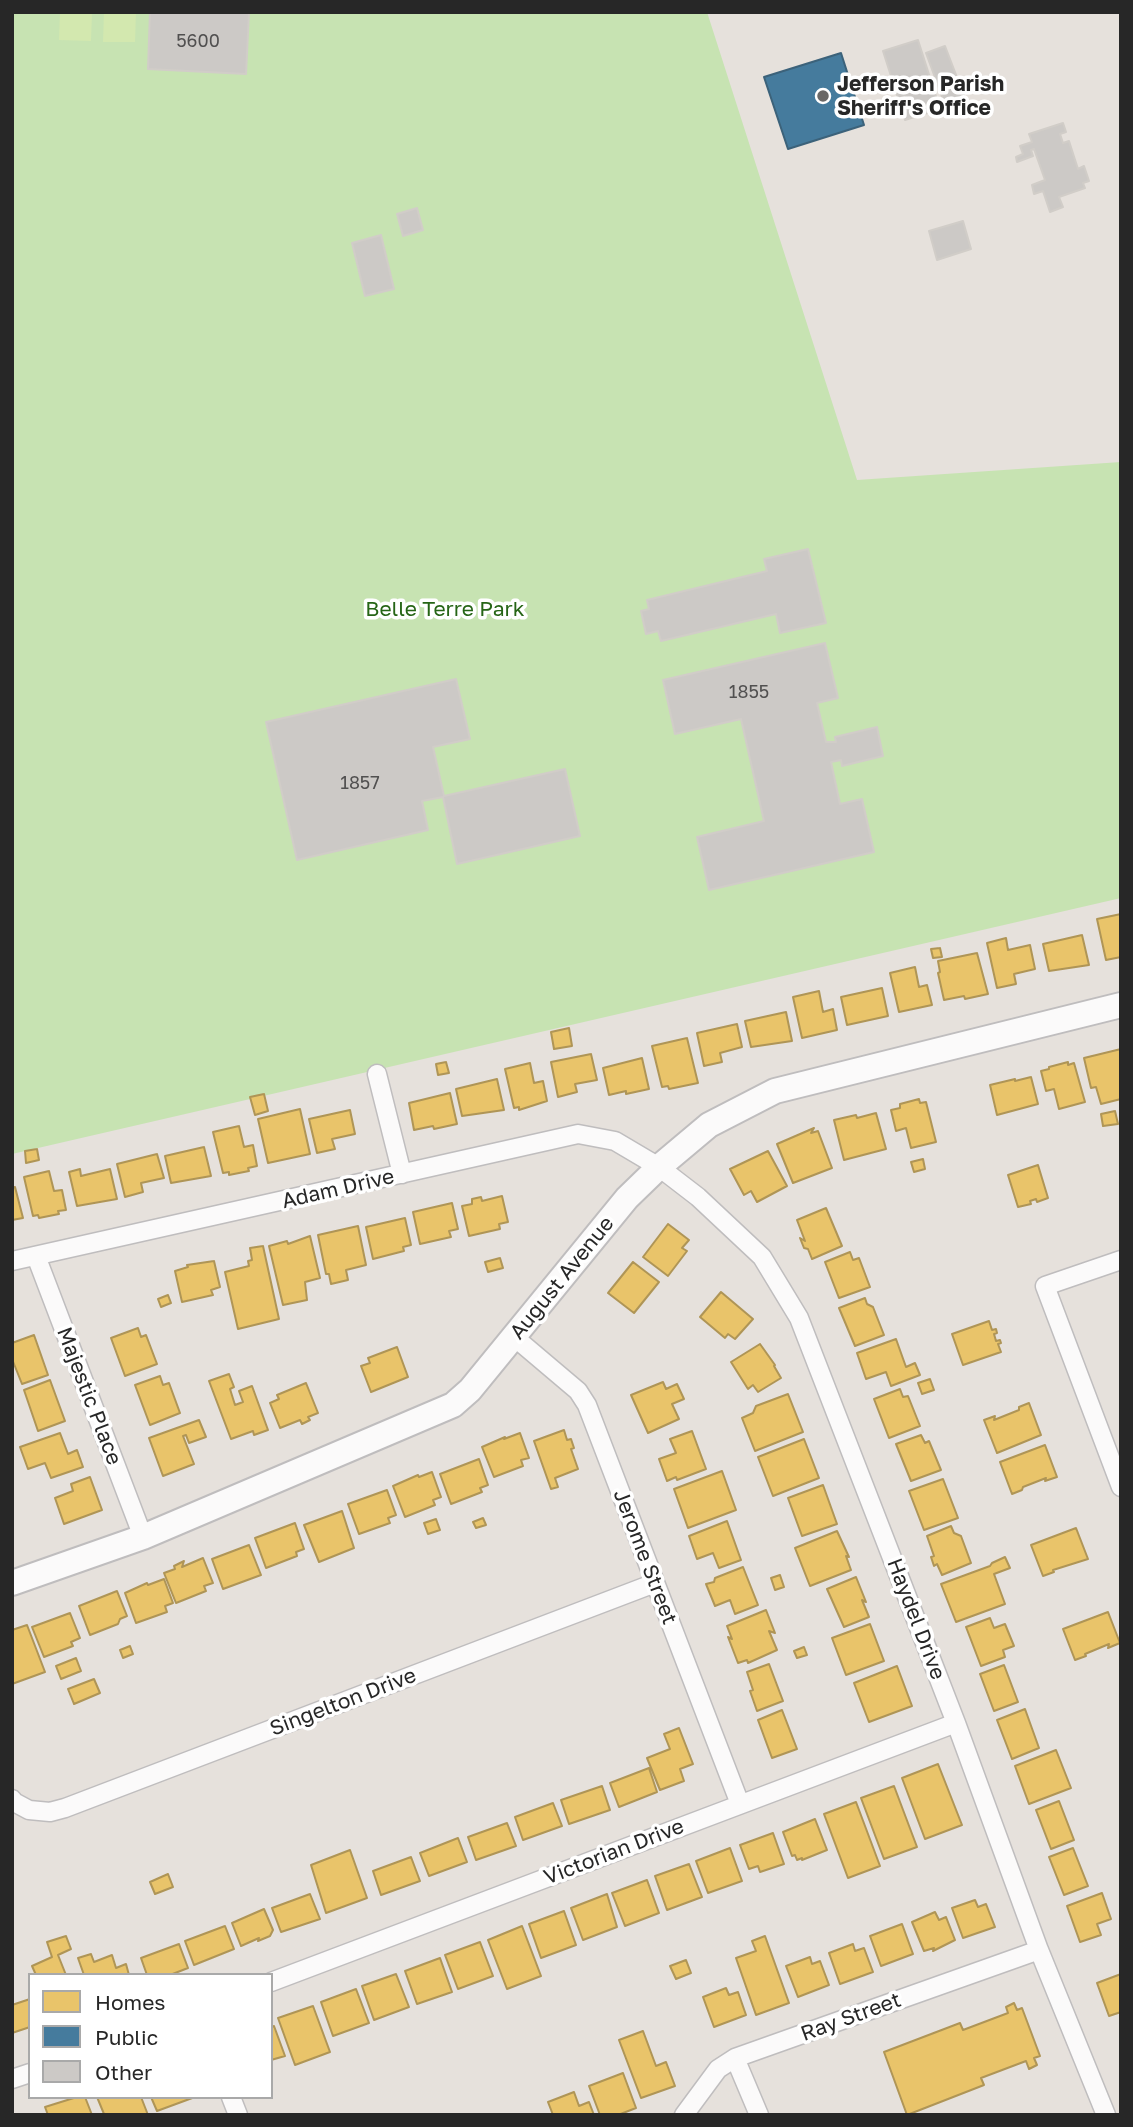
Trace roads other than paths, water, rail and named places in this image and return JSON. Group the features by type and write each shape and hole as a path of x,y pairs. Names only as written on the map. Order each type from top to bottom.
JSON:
{"street":[{"name":"August Avenue","path":"12,1583 143,1537 453,1405 470,1390 627,1198 709,1125 775,1091 1121,1004"},
{"path":"377,1074 402,1174"},
{"name":"Adam Drive","path":"12,1261 578,1134 615,1141 659,1167"},
{"name":"Haydel Drive","path":"659,1167 698,1197 762,1257 799,1318 956,1723 1039,1950 1106,2115"},
{"name":"Majestic Place","path":"36,1256 143,1537"},
{"path":"1121,1260 1045,1286 1121,1487"},
{"name":"Jerome Street","path":"513,1336 578,1391 587,1405 740,1804"},
{"name":"Singelton Drive","path":"12,1799 29,1810 50,1812 65,1808 655,1583"},
{"name":"Victorian Drive","path":"273,1981 956,1723"},
{"name":"Ray Street","path":"684,2115 718,2069 735,2059 1039,1950"},
{"path":"735,2059 759,2115"}],"place":[{"name":"Jefferson Parish Sheriff's Office","path":"823,96"}],"park label":[{"name":"Belle Terre Park","path":"445,609"}]}
